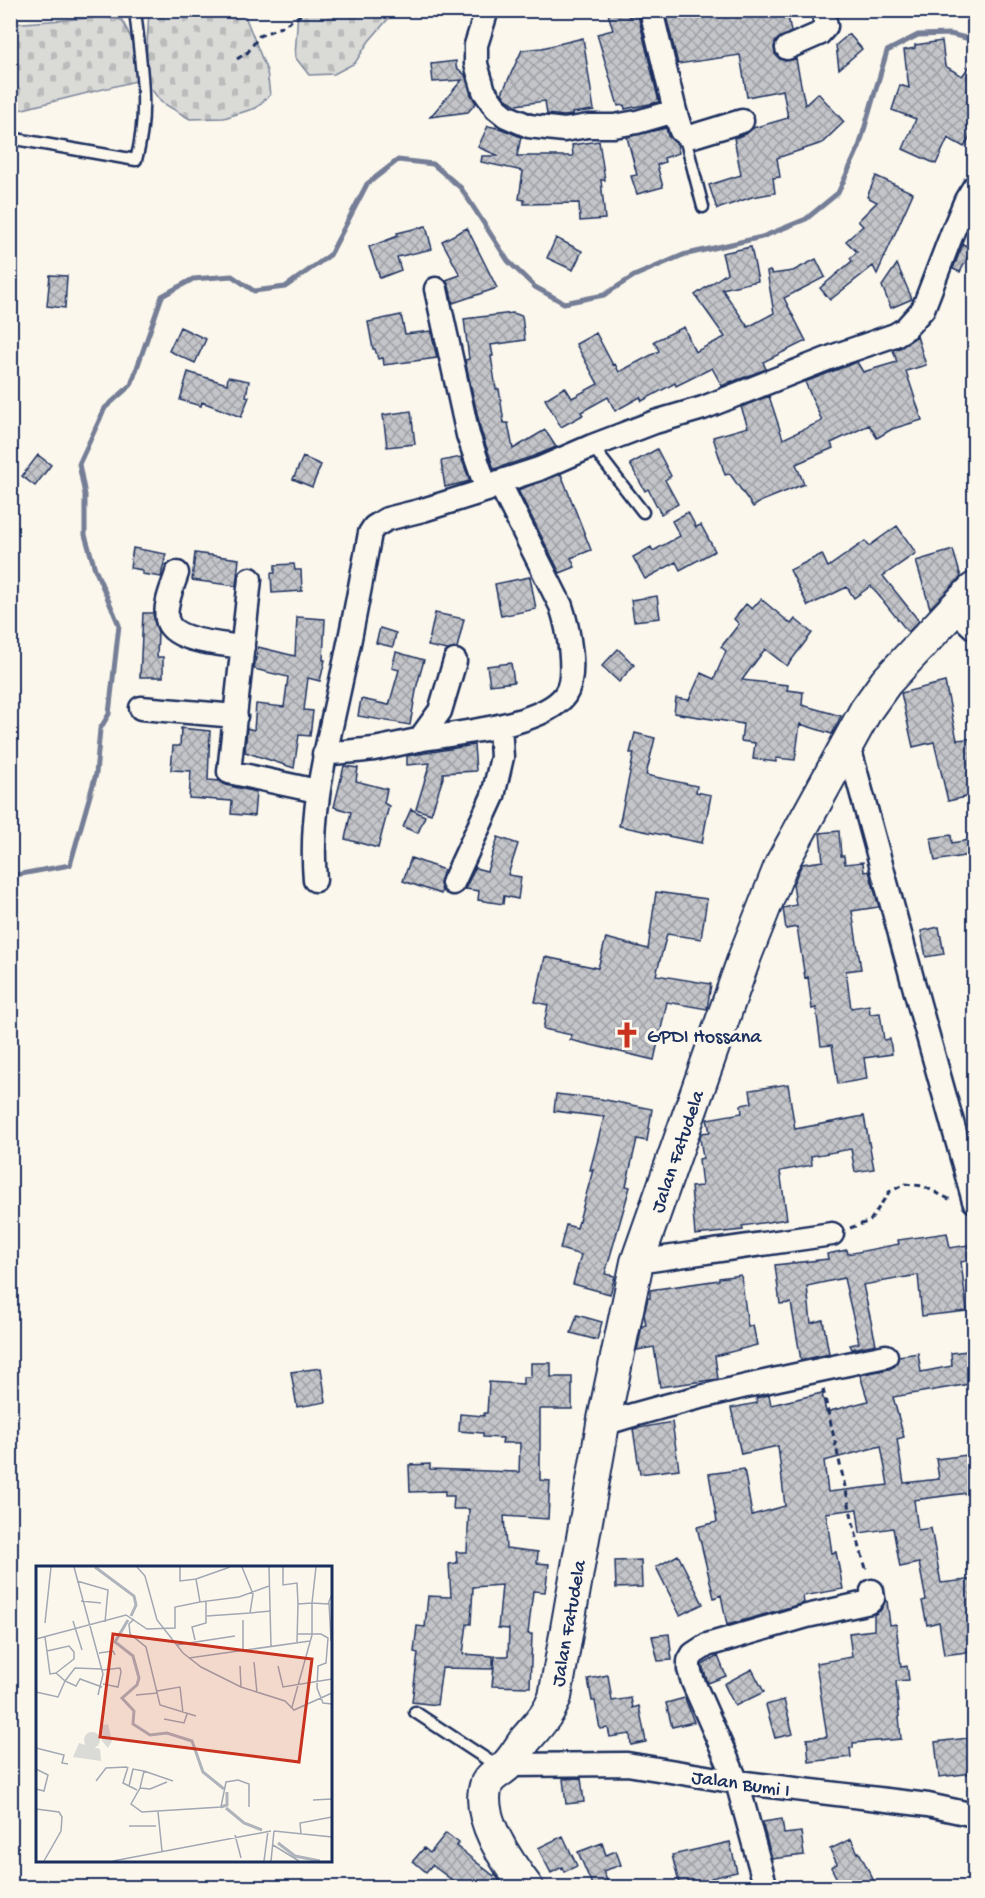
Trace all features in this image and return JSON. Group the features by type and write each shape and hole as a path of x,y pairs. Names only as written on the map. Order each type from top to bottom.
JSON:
{"street":[{"path":"487,10 476,45 476,64 484,91 496,108 506,116 529,126 564,130 588,126 614,126 675,111"},
{"path":"651,10 678,126 684,134 693,136 742,121"},
{"path":"787,48 819,34 826,26 824,10"},
{"path":"315,880 313,853 317,791 344,670 370,533 374,527 387,519 423,510 493,486 655,422 703,408 837,355 895,335 912,323 923,309 966,200 975,188"},
{"path":"324,754 376,748 500,726 557,704 569,688 570,642 561,606 493,486 468,435 436,289"},
{"path":"177,573 166,618 170,627 183,636 243,647"},
{"path":"250,579 229,772 317,791"},
{"name":"Jalan Fatudela","path":"527,1887 491,1833 485,1808 488,1782 504,1767 548,1713 555,1697 582,1534 637,1262 745,956 781,865 866,710 886,682 968,609"},
{"path":"419,740 433,724 440,711 455,661"},
{"path":"141,708 236,716"},
{"path":"453,883 492,796 502,757 500,726"},
{"path":"848,743 919,1004 965,1202"},
{"path":"637,1262 832,1234"},
{"path":"603,1424 662,1406 886,1356"},
{"path":"766,1887 736,1782 693,1682 689,1661 693,1654 706,1645 761,1628 870,1602 873,1598 872,1591"},
{"name":"Jalan Bumi I","path":"504,1767 627,1764 736,1782 928,1805 975,1815"}],"lane":[{"path":"10,138 136,160 144,108 135,10"},
{"path":"684,134 703,207"},
{"path":"592,446 644,512"},
{"path":"415,1712 504,1767"}],"path":[{"path":"237,59 248,52 259,36 281,27 309,10"},
{"path":"832,1234 870,1221 889,1192 905,1184 923,1186 965,1202"},
{"path":"819,1370 855,1531 872,1591"}],"green space":[{"path":"298,10 395,11 369,41 355,63 334,74 309,75 295,57"},
{"path":"149,11 243,11 267,71 270,95 256,108 224,118 190,119 161,102 149,86 146,62"},
{"path":"102,17 122,20 133,42 136,57 136,81 11,112 11,24"}],"building":[{"path":"607,10 628,10 629,17 638,15 659,102 625,109 624,105 618,106 597,34 613,30"},
{"path":"684,10 787,10 791,32 776,41 775,54 785,61 796,59 805,105 818,93 844,122 822,143 777,158 780,177 773,178 775,193 752,197 717,209 709,185 741,175 734,138 746,134 753,128 788,118 783,90 747,97 740,55 678,64 666,16 685,13"},
{"path":"849,34 862,49 839,69 836,45"},
{"path":"583,38 594,110 564,116 547,114 545,101 516,105 506,99 502,93 522,50 542,48"},
{"path":"942,41 945,66 962,76 975,59 975,127 964,147 948,138 936,164 903,149 916,119 892,110 900,85 909,88 904,50 915,48 915,45"},
{"path":"456,61 456,67 465,75 476,103 468,112 430,117 462,80 433,82 431,64"},
{"path":"488,126 521,137 517,156 573,156 572,145 599,141 605,180 601,180 605,219 580,221 579,203 524,204 524,200 519,199 523,171 481,162 482,156 499,156 478,147"},
{"path":"666,128 668,136 677,144 679,153 664,158 665,162 657,165 663,187 637,194 631,176 637,175 627,137"},
{"path":"876,176 913,193 877,274 873,266 830,300 820,288 852,261 850,258 857,252 846,241 863,226 858,221 877,202 867,197"},
{"path":"426,226 432,249 397,257 401,270 380,278 369,247 398,236 397,233"},
{"path":"467,228 497,288 453,303 446,280 460,275 442,241"},
{"path":"556,238 582,251 573,270 547,258"},
{"path":"963,244 972,249 960,272 953,269"},
{"path":"751,247 758,281 722,289 748,327 774,313 767,272 770,271 772,274 793,271 816,259 825,277 784,298 806,341 763,362 766,369 722,386 712,368 676,386 675,383 642,401 640,397 615,411 608,397 581,412 583,415 561,427 545,399 565,387 572,398 598,384 576,344 596,333 619,372 659,351 654,341 684,327 695,352 725,337 695,295 727,273 722,253"},
{"path":"897,264 912,299 891,308 882,286"},
{"path":"50,275 67,276 65,308 47,306"},
{"path":"513,313 522,316 525,340 491,345 496,389 499,389 504,423 508,423 513,449 545,430 556,447 494,469 481,431 465,360 469,359 464,319"},
{"path":"401,315 405,334 431,331 437,358 384,365 383,358 378,359 373,349 368,322"},
{"path":"180,327 206,339 195,363 169,351"},
{"path":"917,336 926,365 906,371 922,420 892,429 877,438 869,425 831,443 833,448 796,464 804,484 753,507 730,474 725,475 713,437 748,427 741,407 769,396 783,439 822,421 805,382 857,362 863,372 897,362 893,350 902,347"},
{"path":"188,372 227,384 228,377 249,381 246,396 249,397 241,417 202,402 201,406 180,400"},
{"path":"411,411 415,444 387,447 383,415"},
{"path":"657,449 671,476 665,480 678,504 661,514 648,489 645,491 630,464"},
{"path":"38,455 51,465 35,486 22,476"},
{"path":"303,457 321,465 312,487 293,479"},
{"path":"461,457 470,481 445,487 441,461"},
{"path":"561,474 591,550 571,558 575,567 560,573 518,490"},
{"path":"688,512 696,527 701,525 715,551 680,570 676,562 645,579 633,557 651,547 653,551 680,536 672,521"},
{"path":"897,526 916,553 883,576 919,621 908,632 871,586 854,598 847,587 808,606 790,570 822,554 828,567 865,541 869,546"},
{"path":"133,548 166,554 161,577 142,574 142,570 130,568"},
{"path":"953,550 961,577 930,608 916,561"},
{"path":"195,553 239,559 236,586 192,580"},
{"path":"294,564 295,570 301,570 302,591 272,593 271,573 275,573 275,565"},
{"path":"530,577 536,609 501,616 495,584"},
{"path":"657,596 660,618 634,621 631,600"},
{"path":"761,599 791,624 795,619 812,633 787,666 765,649 742,680 788,685 787,690 803,692 802,705 841,716 832,734 800,724 795,760 776,758 776,762 753,759 755,743 741,741 743,724 674,713 676,698 689,700 701,673 714,679 726,651 721,647 739,624 734,619 746,604 752,609"},
{"path":"143,613 153,613 158,632 157,657 163,657 163,677 140,677"},
{"path":"435,613 464,619 457,648 447,650 428,646"},
{"path":"297,617 325,619 323,660 325,660 320,681 308,678 304,710 313,711 310,736 299,735 294,768 245,752 247,728 254,730 256,704 284,707 288,677 254,669 258,647 295,656"},
{"path":"380,628 396,633 393,647 376,643"},
{"path":"618,649 634,665 619,682 602,666"},
{"path":"396,652 424,660 410,725 358,716 361,699 389,705 399,670 392,668"},
{"path":"511,663 514,682 490,685 487,666"},
{"path":"945,682 957,740 975,738 975,795 948,801 934,742 913,747 901,693"},
{"path":"181,728 210,731 208,780 220,781 226,785 256,792 254,816 231,814 232,801 189,798 191,771 171,770 173,746 180,746"},
{"path":"635,733 655,738 646,775 697,786 696,792 711,795 702,843 619,826 634,753 630,753"},
{"path":"474,745 476,771 443,773 431,814 416,809 430,763 407,765 407,756"},
{"path":"344,766 358,768 356,781 387,789 384,803 389,806 378,848 345,839 351,812 334,807"},
{"path":"411,809 425,816 418,833 403,827"},
{"path":"839,831 841,856 844,856 845,864 863,862 864,872 869,871 879,907 852,911 861,969 846,971 851,1008 869,1005 870,1014 880,1013 884,1040 890,1039 892,1054 864,1058 867,1079 838,1084 832,1045 821,1046 816,1008 812,1009 808,977 805,978 797,927 786,929 783,908 796,905 793,884 802,864 823,861 820,833"},
{"path":"951,835 952,843 975,839 975,854 935,861 931,838"},
{"path":"498,837 518,844 508,875 521,877 518,899 504,896 503,904 478,900 479,891 465,889 475,868 487,871"},
{"path":"411,858 444,870 440,884 441,894 403,881"},
{"path":"656,892 707,899 701,939 667,934 656,975 711,984 707,1009 667,1002 654,1060 570,1040 572,1035 543,1029 548,1005 535,1002 545,957 598,968 606,938 648,949"},
{"path":"939,927 944,954 926,957 921,931"},
{"path":"788,1084 795,1129 864,1116 874,1169 855,1172 851,1149 811,1156 812,1165 780,1171 787,1219 742,1226 743,1230 695,1235 691,1187 702,1186 699,1159 703,1158 700,1138 701,1133 710,1132 707,1119 742,1113 741,1105 752,1103 750,1090"},
{"path":"556,1094 601,1099 652,1109 647,1141 637,1139 626,1186 630,1187 605,1274 615,1276 610,1294 573,1284 581,1255 560,1249 566,1225 577,1228 593,1170 590,1170 604,1117 554,1111"},
{"path":"947,1233 950,1248 968,1245 970,1260 961,1262 967,1311 922,1316 918,1275 863,1285 876,1344 852,1349 850,1345 859,1343 844,1278 807,1286 811,1323 823,1320 829,1354 801,1360 791,1303 780,1304 775,1265 828,1259 827,1254 847,1250 848,1254 899,1244 898,1240"},
{"path":"741,1275 748,1327 753,1325 757,1345 715,1356 718,1379 660,1387 654,1347 637,1350 642,1326 646,1325 644,1315 648,1298 650,1298 650,1290"},
{"path":"577,1315 602,1322 597,1340 571,1333"},
{"path":"975,1350 975,1383 893,1397 904,1437 897,1439 904,1483 939,1479 936,1459 975,1454 975,1492 914,1500 918,1530 931,1528 941,1583 975,1579 975,1651 944,1655 939,1622 927,1625 922,1601 926,1600 919,1563 900,1567 893,1528 860,1533 857,1509 826,1513 832,1553 836,1552 843,1589 803,1596 804,1603 727,1625 721,1595 714,1598 697,1527 717,1522 709,1474 744,1469 752,1515 785,1506 778,1446 741,1454 731,1408 757,1403 756,1398 769,1395 771,1405 822,1393 826,1412 868,1401 860,1375 889,1369 895,1366 899,1356 918,1353 921,1372 952,1366 951,1353","holes":["881,1446 888,1485 828,1492 824,1461"]},
{"path":"531,1363 551,1363 551,1377 572,1377 572,1409 540,1409 540,1480 550,1481 548,1519 504,1516 506,1548 538,1552 537,1563 549,1564 545,1592 533,1591 528,1634 532,1634 530,1687 492,1686 495,1656 508,1656 509,1629 498,1628 502,1585 473,1587 471,1624 467,1624 463,1654 493,1656 493,1669 442,1668 437,1705 412,1702 418,1653 414,1652 417,1626 425,1627 428,1596 451,1597 449,1564 457,1563 456,1552 467,1552 469,1509 453,1509 454,1496 445,1496 445,1491 410,1492 409,1465 430,1464 430,1469 519,1472 520,1443 502,1443 503,1438 483,1437 483,1433 459,1431 460,1414 484,1416 484,1413 487,1413 489,1382 523,1384 523,1377 531,1377"},
{"path":"321,1368 326,1402 297,1407 291,1372"},
{"path":"672,1422 679,1469 640,1474 633,1429"},
{"path":"678,1555 703,1604 680,1615 656,1567"},
{"path":"641,1560 642,1587 616,1588 615,1561"},
{"path":"887,1601 890,1625 896,1624 901,1667 907,1666 909,1680 896,1681 901,1739 853,1743 853,1748 850,1748 851,1757 809,1762 807,1739 827,1737 816,1663 852,1657 849,1633 874,1630 874,1615 881,1610"},
{"path":"669,1634 672,1660 658,1661 652,1636"},
{"path":"718,1656 726,1676 708,1683 702,1665"},
{"path":"752,1669 764,1692 735,1706 724,1684"},
{"path":"608,1675 612,1701 631,1698 633,1708 639,1706 646,1742 631,1745 630,1734 610,1737 608,1728 600,1729 588,1679"},
{"path":"685,1698 694,1722 672,1727 666,1703"},
{"path":"784,1700 793,1734 775,1738 766,1705"},
{"path":"968,1738 973,1773 939,1777 935,1742"},
{"path":"581,1778 584,1802 566,1804 563,1779"},
{"path":"782,1819 784,1834 801,1832 804,1855 772,1859 762,1822"},
{"path":"446,1833 459,1843 456,1846 494,1876 495,1874 504,1887 461,1887 432,1865 426,1872 413,1861 424,1848 430,1853"},
{"path":"563,1836 577,1866 564,1872 562,1867 551,1873 538,1848"},
{"path":"851,1839 877,1887 841,1887 831,1867 837,1864 830,1849"},
{"path":"730,1842 737,1872 711,1878 713,1887 680,1887 672,1855"},
{"path":"602,1843 606,1855 616,1851 621,1865 603,1871 610,1887 593,1887 578,1852"}],"waterway":[{"path":"10,876 70,865 96,774 100,729 109,714 119,625 95,569 85,535 85,495 79,464 105,408 131,385 162,296 193,279 232,276 254,291 285,287 330,255 367,184 398,160 433,164 461,188 508,261 535,287 564,303 604,295 634,276 683,255 762,237 806,219 838,193 859,147 887,51 918,35 950,34 974,40"}],"place":[{"name":"GPDI Hossana","path":"627,1035"}]}
